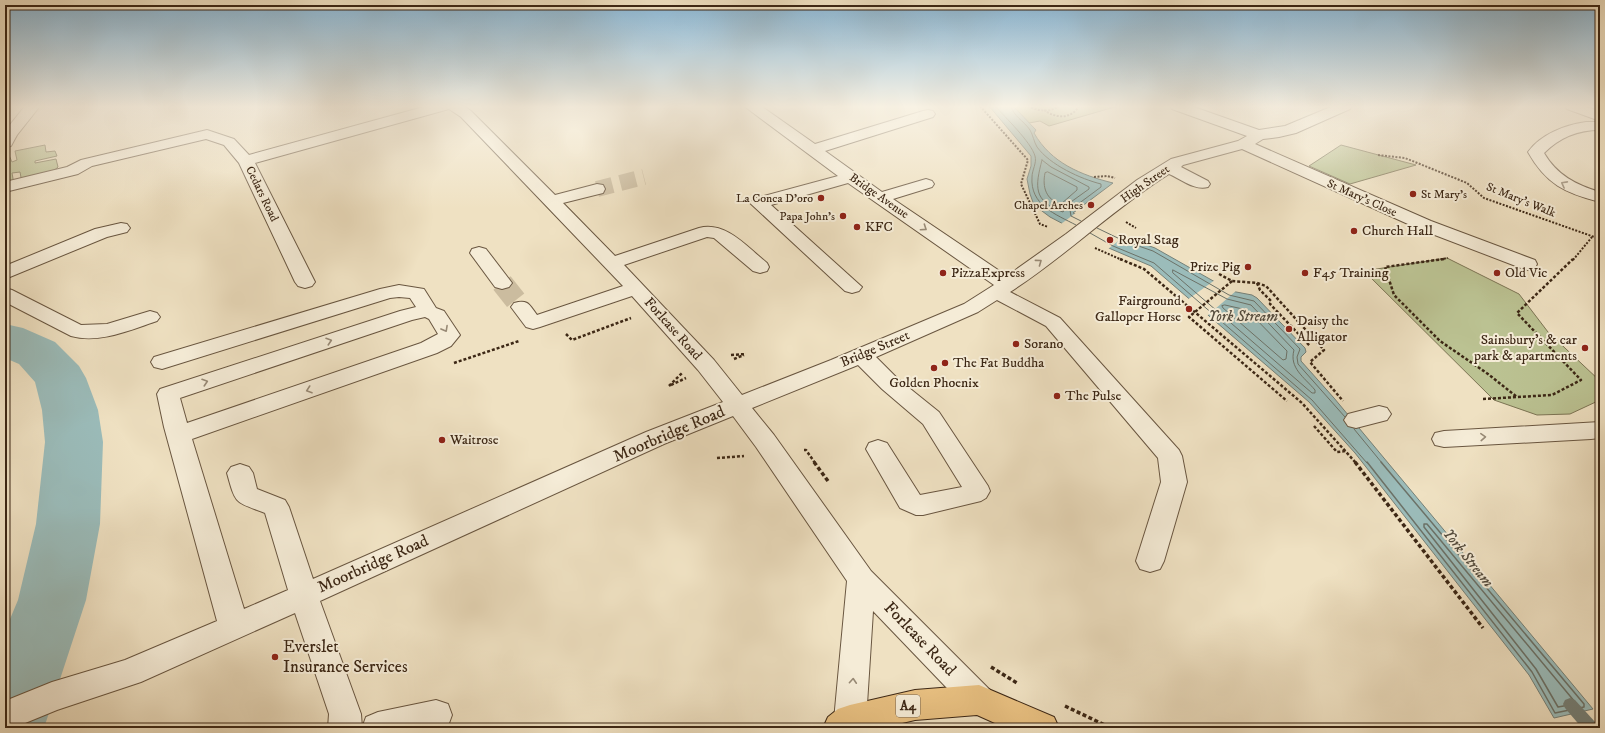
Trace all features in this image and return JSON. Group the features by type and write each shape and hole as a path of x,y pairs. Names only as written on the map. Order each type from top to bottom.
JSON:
{"main road":[{"name":"A4","path":"845,724 915,705 979,700 1052,716"}],"street":[{"path":"5,187 72,171 86,163 181,140"},
{"path":"224,140 229,142 246,161"},
{"name":"Cedars Road","path":"305,282 246,161 321,140"},
{"name":"Forlease Road","path":"492,140 636,288 706,365 765,441 862,579 979,700"},
{"name":"Bridge Avenue","path":"799,140 1002,288 1053,322 1170,456 1174,482 1150,562"},
{"path":"813,150 844,140"},
{"name":"High Street","path":"1002,288 1075,236 1143,184 1177,162 1251,140"},
{"path":"1550,140 1536,152 1543,165 1557,180 1577,191 1600,197"},
{"name":"St Mary's Close","path":"1242,144 1399,214 1528,264"},
{"path":"1169,167 1202,184"},
{"path":"851,177 759,203 852,287"},
{"path":"880,198 926,184"},
{"path":"551,201 597,189"},
{"path":"5,273 100,233 121,228"},
{"path":"611,263 705,232 713,232 720,234 760,267"},
{"path":"479,253 502,283"},
{"path":"521,307 533,323 636,288"},
{"name":"Bridge Street","path":"738,405 971,308 1002,288"},
{"path":"162,362 386,293 399,291 417,293 429,312"},
{"path":"5,294 78,332 109,330 150,317"},
{"path":"179,435 429,348 443,341 449,336 437,315 427,311 407,315 168,394 179,435 234,627"},
{"path":"861,355 890,384 931,418 977,491 972,494 923,505 916,505 909,501 878,449"},
{"name":"Moorbridge Road","path":"5,716 52,697 130,672 304,596 655,438 738,405"},
{"path":"1444,439 1591,432 1600,430"},
{"path":"240,473 246,495 276,507 344,714 346,728"},
{"name":"Forlease Road","path":"845,724 862,579"},
{"path":"378,728 436,715"}],"path":[{"path":"1010,140 1028,160 1021,184 1040,224 1046,226"},
{"name":"St Mary's Walk","path":"1378,155 1405,158 1467,183 1484,198 1600,239"},
{"path":"1075,236 1144,269 1302,403 1347,451 1483,628"},
{"path":"1483,399 1552,395 1582,380 1517,313 1568,266 1592,237"},
{"path":"1490,250 1431,261 1385,267 1394,295 1440,341 1488,374 1517,397"},
{"path":"1219,274 1232,281 1257,283 1266,286 1324,350 1310,362 1342,400 1366,418"},
{"path":"1232,281 1189,317 1287,401"},
{"path":"1257,283 1260,290 1271,301 1270,304 1310,346"},
{"path":"564,331 572,340 620,322"},
{"path":"1216,340 1225,338"},
{"path":"448,366 523,340"},
{"path":"1314,426 1337,452 1347,451"},
{"path":"806,450 829,482"},
{"path":"984,663 1025,687"},
{"path":"1052,716 1111,728"},
{"path":"1589,728 1600,725"}],"green space":[{"path":"45,145 46,152 55,151 57,156 35,161 35,163 56,159 58,167 50,174 22,183 20,172 12,173 14,184 5,186 5,153 8,153 12,162 17,160 15,151"},
{"path":"1341,145 1416,165 1350,184 1309,166"},
{"path":"1447,258 1519,294 1548,332 1600,381 1600,400 1570,414 1537,415 1494,400 1364,271"}],"water":[{"name":"York Stream","path":"1018,140 1039,140 1058,160 1078,172 1113,183 1073,213 1125,237 1155,248 1231,291 1252,295 1257,298 1305,348 1306,352 1301,357 1301,361 1334,398 1593,709 1554,718 1529,675 1355,453 1309,402 1151,266 1111,249 1050,217 1034,205 1027,179 1031,166 1031,156"}],"pier":[{"path":"1077,212 1126,235 1108,249 1061,224"},
{"path":"1215,280 1237,290 1207,316 1187,300"}],"waterway":[{"path":"5,339 37,353 60,378 70,410 74,442 68,524 52,600 5,727"},
{"path":"1570,704 1591,728"}],"tunnel":[{"path":"597,189 644,177"},
{"path":"502,283 521,307"}],"place":[{"name":"St Mary's","path":"1413,194"},
{"name":"La Conca D'oro","path":"821,198"},
{"name":"Chapel Arches","path":"1091,205"},
{"name":"Papa John's","path":"843,216"},
{"name":"KFC","path":"857,227"},
{"name":"Church Hall","path":"1354,231"},
{"name":"Royal Stag","path":"1110,240"},
{"name":"Prize Pig","path":"1248,267"},
{"name":"PizzaExpress","path":"943,273"},
{"name":"F45 Training","path":"1305,273"},
{"name":"Old Vic","path":"1497,273"},
{"name":"Fairground Galloper Horse","path":"1189,309"},
{"name":"Daisy the Alligator","path":"1289,329"},
{"name":"Sorano","path":"1016,344"},
{"name":"Sainsbury's & car park & apartments","path":"1585,348"},
{"name":"The Fat Buddha","path":"945,363"},
{"name":"Golden Phoenix","path":"934,368"},
{"name":"The Pulse","path":"1057,396"},
{"name":"Waitrose","path":"442,440"},
{"name":"Everslet Insurance Services","path":"275,657"}]}
